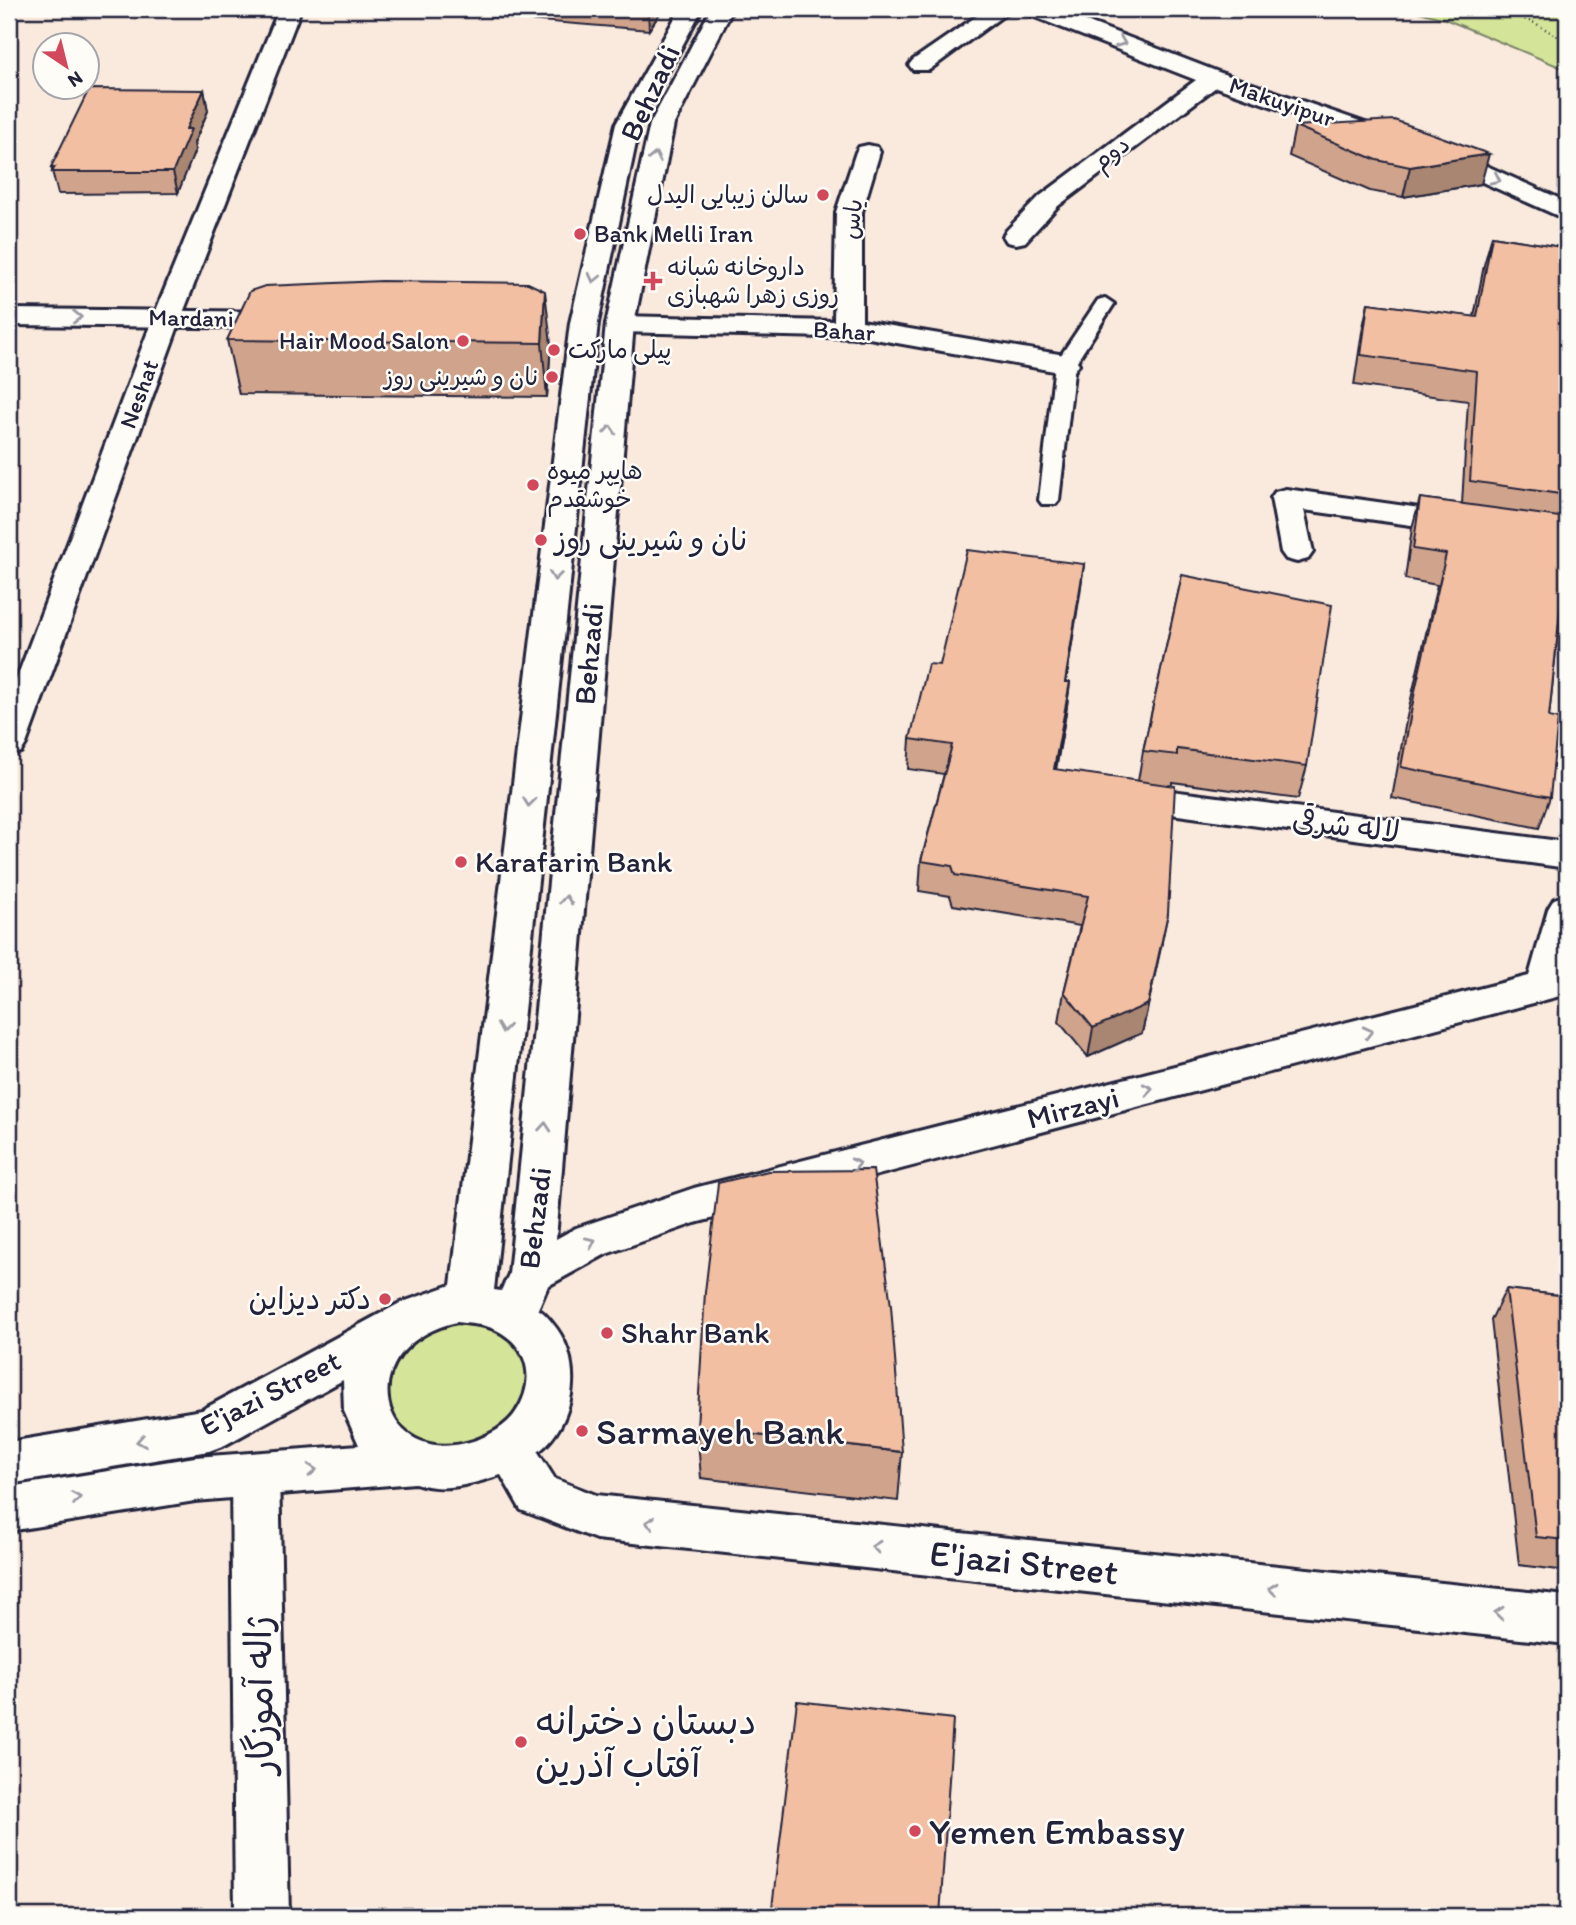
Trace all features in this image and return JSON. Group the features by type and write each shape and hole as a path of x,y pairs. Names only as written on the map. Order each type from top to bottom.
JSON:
{"street":[{"name":"Neshat","path":"9,744 167,318 290,9"},
{"name":"Behzadi","path":"469,1303 475,1274 570,323 628,124 691,9"},
{"name":"Behzadi","path":"523,1294 620,324 662,124 722,9"},
{"path":"921,65 1001,9"},
{"name":"Makuyipur","path":"1035,9 1213,78 1469,167 1567,212"},
{"name":"دوم","path":"1016,236 1049,201 1213,78"},
{"name":"یاس","path":"848,330 849,212 868,152"},
{"name":"Mardani","path":"9,317 320,320"},
{"name":"Bahar","path":"620,324 869,330 1065,363"},
{"path":"1297,552 1286,498 1567,538"},
{"name":"لاله شرقی","path":"1125,797 1567,855"},
{"name":"Mirzayi","path":"523,1294 592,1241 694,1206 1557,998 1567,909"},
{"path":"523,1294 535,1330 548,1352 553,1376 548,1403 533,1428 511,1449 480,1463 447,1468 415,1462 388,1448 371,1425 363,1400 366,1372 379,1346 401,1325 428,1310 457,1303 488,1304 523,1294"},
{"name":"E'jazi Street","path":"9,1463 209,1430 401,1325"},
{"name":"E'jazi Street","path":"511,1449 538,1495 596,1517 1567,1620"},
{"name":"E'jazi Street","path":"9,1509 195,1479 415,1462"},
{"name":"ژاله آموزگار","path":"255,1474 262,1916"}],"lane":[{"path":"1049,500 1065,363 1105,304"}],"path":[{"path":"1494,9 1535,23 1567,42"}],"green space":[{"path":"1408,9 1554,9 1567,17 1567,70 1445,19"},
{"path":"451,1319 498,1324 529,1353 532,1395 504,1436 426,1452 387,1424 381,1378 407,1338"}],"building":[{"path":"102,89 204,90 186,129 191,129 173,172 52,172 55,167 51,167 83,102 102,102"},
{"path":"1394,120 1489,154 1410,167 1377,160 1295,126"},
{"path":"1492,236 1567,248 1567,495 1470,481 1477,371 1361,355 1368,303 1477,317"},
{"path":"382,281 528,283 545,291 542,343 227,340 250,291 265,286"},
{"path":"1420,498 1567,518 1567,574 1564,573 1549,717 1558,719 1550,797 1401,767 1446,554 1413,549"},
{"path":"967,550 1084,564 1065,682 1070,682 1054,769 1175,786 1168,913 1148,1004 1093,1028 1064,992 1088,896 955,875 952,866 921,861 952,745 910,739 928,664 940,665"},
{"path":"1182,575 1332,605 1307,766 1177,749 1177,755 1143,751"},
{"path":"873,1170 891,1306 902,1452 697,1428 705,1292 718,1183 768,1171"},
{"path":"1506,1289 1567,1296 1567,1540 1536,1537"},
{"path":"797,1701 953,1719 940,1916 771,1916"}],"place":[{"name":"سالن زیبایی الیدل","path":"823,195"},
{"name":"Bank Melli Iran","path":"580,234"},
{"name":"داروخانه شبانه روزی زهرا شهبازی","path":"653,281"},
{"name":"Hair Mood Salon","path":"463,341"},
{"name":"پیلی مارکت","path":"554,350"},
{"name":"نان و شیرینی روز","path":"552,377"},
{"name":"هایپر میوه خوشقدم","path":"533,485"},
{"name":"نان و شيرينى روز","path":"541,540"},
{"name":"Karafarin Bank","path":"461,862"},
{"name":"دکتر دیزاین","path":"385,1299"},
{"name":"Shahr Bank","path":"607,1333"},
{"name":"Sarmayeh Bank","path":"582,1431"},
{"name":"دبستان دخترانه آفتاب آذرین","path":"521,1742"},
{"name":"Yemen Embassy","path":"915,1831"}]}
